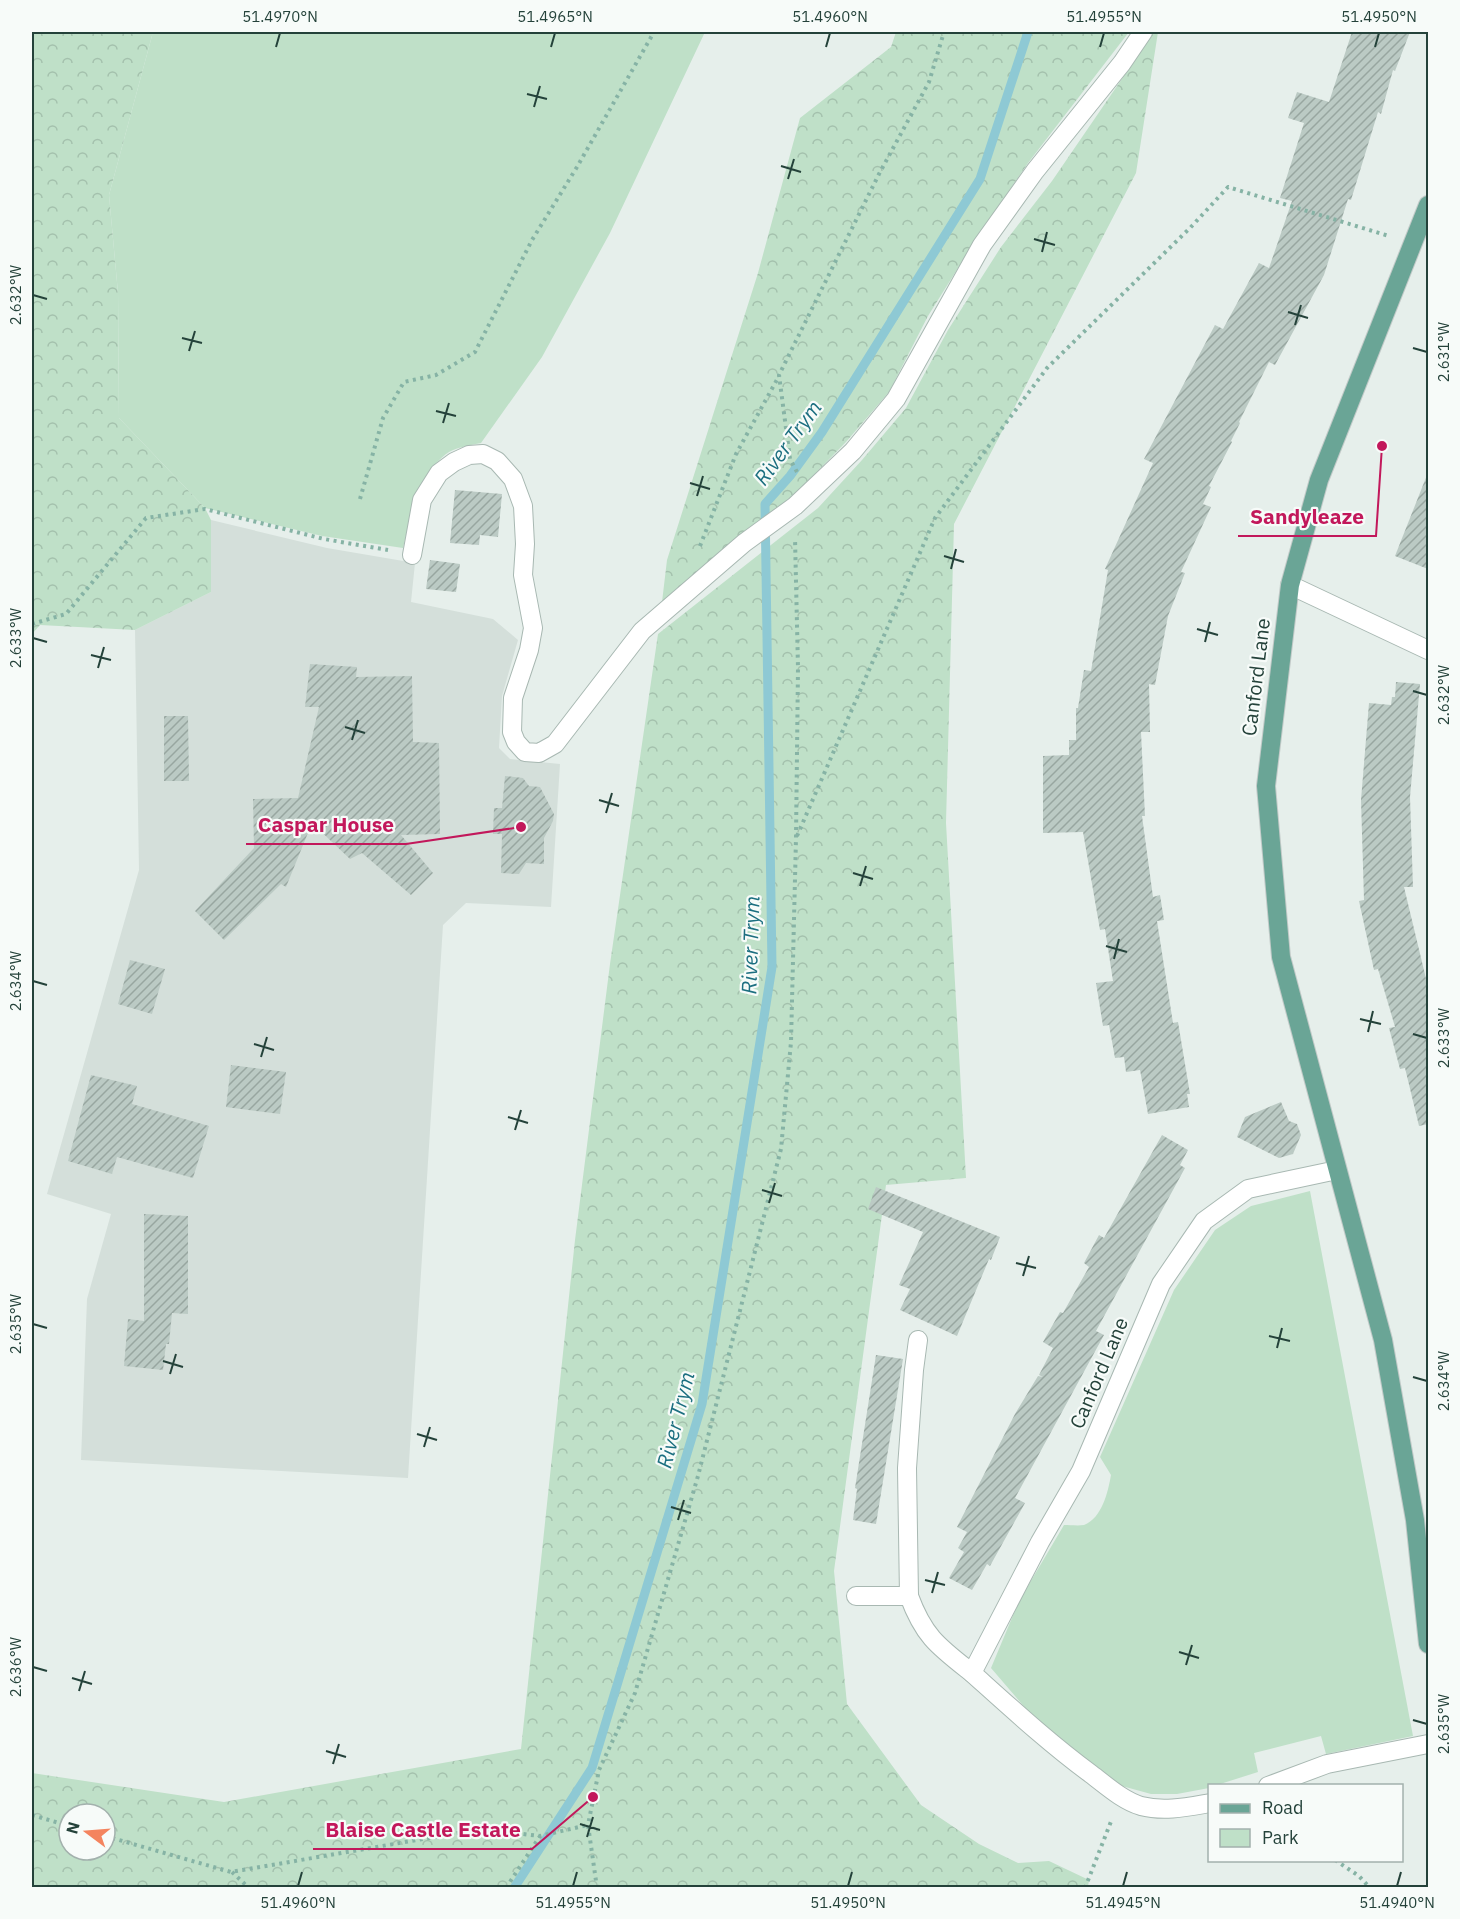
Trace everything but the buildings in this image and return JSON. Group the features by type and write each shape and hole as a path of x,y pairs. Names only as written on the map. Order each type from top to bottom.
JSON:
{"main road":[{"name":"Canford Lane","path":"1428,205 1319,480 1290,585 1266,786 1281,957 1383,1340 1422,1518 1428,1644"}],"street":[{"path":"412,555 422,500 439,473 469,455 483,454 497,460 513,479 523,506 525,544 523,575 533,628 529,650 513,698 512,732 516,742 525,752 539,753 555,744 642,631 744,543 795,506 853,451 896,399 982,245 1035,171 1122,63 1143,32"},
{"path":"1290,585 1428,650"},
{"name":"Canford Lane","path":"972,1673 1040,1542 1081,1471 1161,1284 1204,1221 1248,1189 1337,1170"},
{"path":"918,1340 907,1468 909,1596 926,1632 939,1647 972,1673 1063,1754 1121,1796 1139,1805 1156,1809 1184,1808 1208,1803"},
{"path":"856,1596 909,1596"},
{"path":"1271,1784 1327,1764 1428,1744"}],"path":[{"path":"360,499 383,418 404,382 436,375 475,352 532,240 577,167 654,32"},
{"path":"707,574 699,546 736,454 779,375 879,174 929,82 944,32"},
{"path":"796,838 935,518 1047,368 1190,228 1228,187 1413,244"},
{"path":"779,375 790,459"},
{"path":"597,1887 588,1825 599,1770 635,1693 698,1476 781,1149 791,1042 796,838 798,668 795,506"},
{"path":"32,624 66,614 146,518 205,509 324,539 412,555"},
{"path":"1085,1887 1121,1796"},
{"path":"32,1815 57,1822"},
{"path":"231,1872 481,1829 540,1836 588,1825"},
{"path":"506,1887 540,1836"},
{"path":"117,1839 231,1872 249,1887"},
{"path":"1338,1862 1359,1876 1370,1887"}],"shaded area":[{"path":"211,520 327,548 415,563 411,602 493,619 518,640 502,696 499,748 510,759 560,764 551,907 466,903 443,925 408,1478 81,1460 87,1299 111,1214 47,1194 139,870 135,630 211,592"}],"green space":[{"path":"32,32 153,32 109,195 118,293 119,418 205,508 211,520 211,592 135,630 40,625 32,634"},
{"path":"153,32 705,32 610,233 542,357 481,443 460,447 449,452 430,471 417,495 403,548 322,536 205,508 119,418 118,293 109,195"},
{"path":"896,32 1129,32 1028,163 978,236 928,316 889,392 846,442 797,492 662,602 667,560 758,273 800,118 891,47"},
{"path":"1154,32 1158,32 1136,173 954,524 946,823 966,1178 886,1185 834,1571 847,1704 921,1805 979,1844 1018,1863 1049,1861 1089,1880 1088,1887 32,1887 32,1773 224,1802 521,1749 575,1240 610,964 658,634 818,508 862,460 906,408 948,330 1001,247 1052,181"},
{"path":"1310,1191 1413,1736 1326,1754 1321,1736 1254,1753 1258,1772 1220,1784 1208,1784 1208,1788 1177,1794 1151,1794 1111,1783 1038,1723 991,1668 1019,1601 1064,1525 1084,1525 1100,1511 1111,1475 1100,1457 1174,1290 1215,1230 1251,1206"}],"waterway":[{"name":"River Trym","path":"514,1888 592,1768 702,1404 772,967 765,504 790,476 822,432 980,179 1028,32"}],"place":[{"name":"Sandyleaze","path":"1382,446"},
{"name":"Caspar House","path":"521,827"},
{"name":"Blaise Castle Estate","path":"593,1797"}]}
